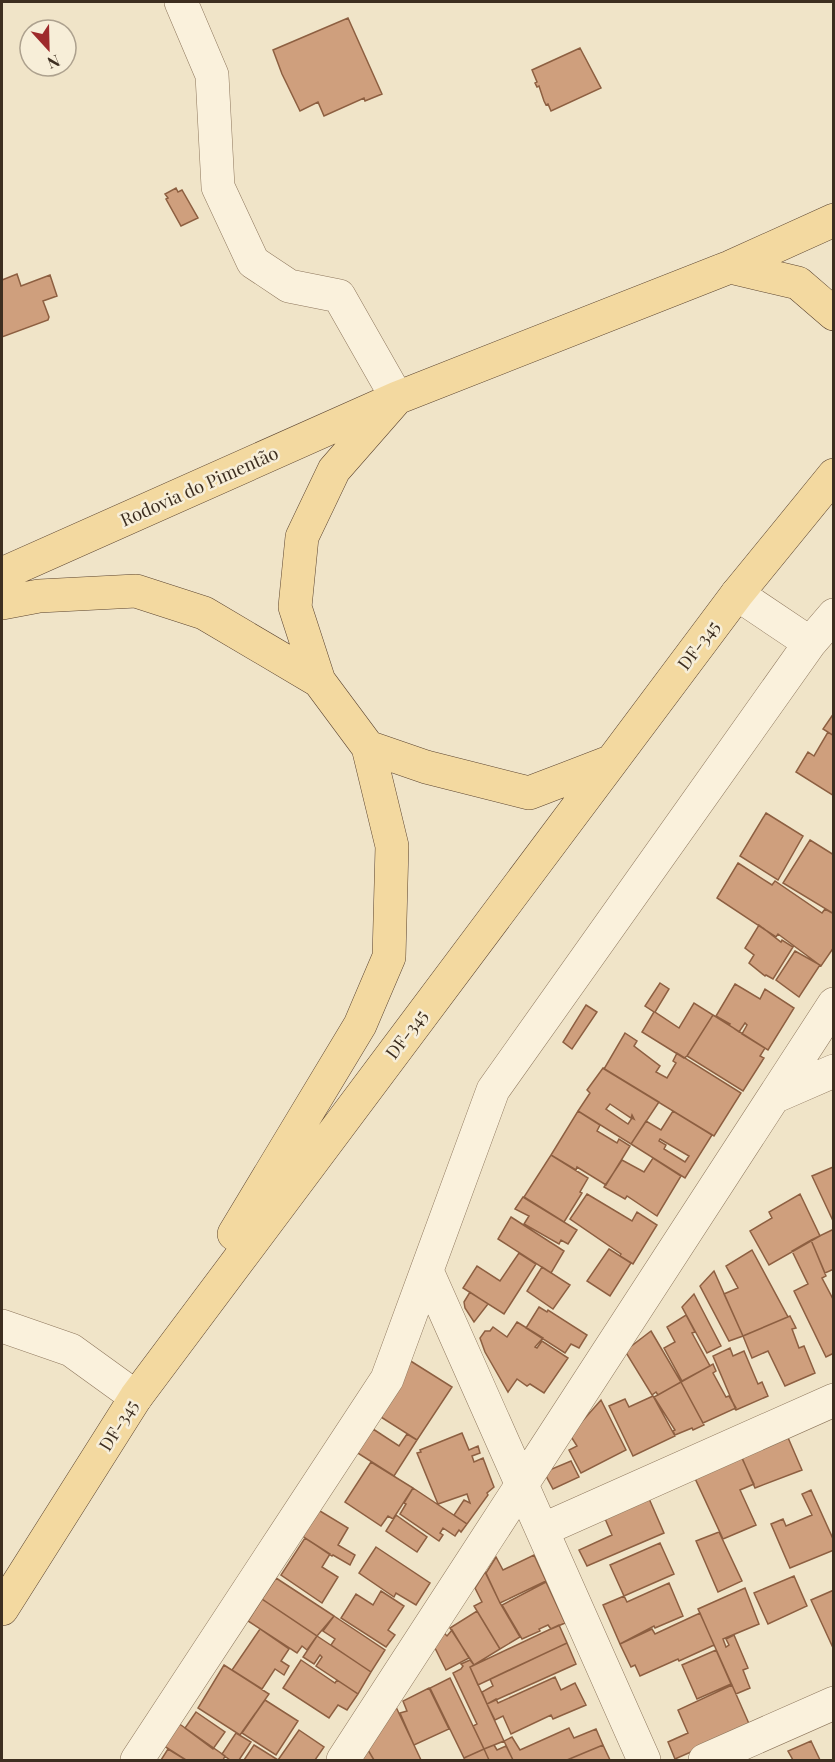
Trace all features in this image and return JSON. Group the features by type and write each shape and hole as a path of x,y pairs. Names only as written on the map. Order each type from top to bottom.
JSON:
{"main road":[{"name":"Rodovia do Pimentão","path":"2,574 397,398 730,267 834,220"},
{"path":"730,267 798,283 834,314"},
{"path":"397,398 334,470 302,537 295,607 319,681 368,747 426,767 529,793 610,762"},
{"name":"DF-345","path":"136,1396 737,594 834,475"},
{"path":"2,603 39,596 136,591 204,613 319,681"},
{"name":"DF-345","path":"2,1610 136,1396 360,1025 389,957 392,846 368,747"}],"street":[{"path":"181,2 212,75 218,187 254,262 290,286 339,296 397,398"},
{"path":"737,594 810,643"},
{"path":"137,1761 387,1379 493,1090 810,643 834,615"},
{"path":"343,1761 834,1004"},
{"path":"774,1097 834,1071"},
{"path":"427,1271 644,1761"},
{"path":"2,1326 71,1350 136,1396"},
{"path":"542,1530 834,1400"},
{"path":"705,1761 834,1703"}],"building":[{"path":"348,18 382,94 365,101 364,98 324,116 318,102 300,111 273,50"},
{"path":"580,48 601,88 551,111 544,101 539,86 537,87 535,83 537,82 532,70"},
{"path":"176,188 178,192 182,190 198,218 181,226 165,194"},
{"path":"17,274 21,286 50,275 57,296 43,301 48,320 2,337 2,280"},
{"path":"834,713 834,736 823,729"},
{"path":"828,732 834,736 834,796 796,772 808,752 814,756"},
{"path":"766,813 803,836 778,880 740,856"},
{"path":"810,840 834,855 834,914 783,883"},
{"path":"738,863 772,885 775,881 822,913 825,909 834,914 834,947 821,966 778,934 776,937 717,898"},
{"path":"759,925 781,942 782,940 793,947 773,979 765,976 749,963 754,955 745,948"},
{"path":"795,951 820,965 799,997 776,980"},
{"path":"660,983 669,989 655,1012 679,1028 694,1003 713,1015 684,1058 642,1032 654,1012 645,1006"},
{"path":"735,984 760,999 765,989 794,1008 768,1050 742,1034 747,1025 745,1023 739,1032 716,1016"},
{"path":"586,1005 597,1012 572,1049 563,1042"},
{"path":"713,1015 765,1048 760,1056 764,1058 743,1091 687,1056"},
{"path":"625,1033 637,1041 634,1046 660,1066 656,1072 667,1078 676,1063 673,1061 677,1053 741,1093 714,1136 604,1069"},
{"path":"603,1068 659,1102 631,1144 578,1111 590,1093 587,1090","holes":["610,1104 631,1118 632,1115 634,1119 632,1118 628,1124 606,1109"]},
{"path":"578,1111 600,1125 597,1131 617,1143 619,1139 630,1146 606,1185 577,1167 576,1170 551,1155"},
{"path":"673,1111 712,1135 685,1178 631,1144 646,1121 661,1130","holes":["660,1139 689,1156 685,1162 664,1149 666,1145 659,1141"]},
{"path":"551,1155 588,1178 580,1192 582,1193 564,1222 524,1197"},
{"path":"653,1158 681,1176 657,1216 627,1196 625,1199 604,1187 622,1160 644,1172"},
{"path":"834,1167 834,1223 812,1176"},
{"path":"587,1194 632,1221 637,1212 657,1225 633,1264 570,1219"},
{"path":"800,1194 820,1236 769,1265 750,1231 772,1218 769,1212"},
{"path":"523,1197 577,1230 568,1244 561,1240 559,1244 524,1224 529,1216 515,1209"},
{"path":"511,1217 564,1251 551,1273 498,1239"},
{"path":"834,1229 834,1269 825,1273 811,1240"},
{"path":"811,1240 826,1276 822,1278 834,1301 834,1353 826,1357 794,1291 808,1284 792,1251"},
{"path":"609,1249 631,1263 610,1296 587,1281"},
{"path":"752,1250 788,1317 743,1336 724,1294 738,1288 726,1266"},
{"path":"519,1253 536,1264 504,1314 463,1288 477,1266 500,1281"},
{"path":"542,1267 570,1285 553,1309 527,1291"},
{"path":"714,1271 743,1336 729,1341 700,1286"},
{"path":"470,1292 488,1304 474,1322 464,1302"},
{"path":"694,1294 721,1346 707,1353 682,1307"},
{"path":"539,1307 547,1312 548,1310 587,1335 579,1348 571,1344 565,1353 526,1328"},
{"path":"686,1315 695,1332 692,1333 710,1366 682,1381 664,1348 675,1342 667,1327"},
{"path":"790,1316 796,1328 792,1329 799,1348 804,1346 815,1373 785,1386 768,1351 752,1358 743,1336"},
{"path":"517,1322 543,1338 535,1347 537,1348 542,1341 568,1358 544,1393 517,1379 508,1392 485,1352 480,1338 485,1331 490,1331 493,1327 507,1337"},
{"path":"651,1331 681,1382 658,1395 656,1392 652,1395 625,1351"},
{"path":"730,1348 733,1356 744,1351 758,1384 762,1382 768,1396 736,1410 713,1356"},
{"path":"409,1360 452,1387 417,1440 373,1412"},
{"path":"713,1364 716,1371 713,1373 726,1397 729,1396 736,1408 703,1423 681,1382"},
{"path":"681,1382 704,1425 675,1435 673,1431 675,1430 654,1397"},
{"path":"653,1396 675,1436 633,1456 609,1406 625,1399 629,1407"},
{"path":"601,1400 626,1450 581,1473 569,1450 577,1446 570,1435"},
{"path":"373,1429 399,1446 407,1434 417,1440 394,1476 353,1450"},
{"path":"462,1433 469,1450 478,1446 480,1453 472,1456 474,1462 483,1458 494,1487 487,1493 488,1495 467,1524 454,1515 464,1500 470,1503 467,1494 438,1504 417,1453"},
{"path":"786,1433 802,1470 755,1488 740,1453"},
{"path":"739,1452 754,1484 740,1490 756,1525 723,1539 693,1474"},
{"path":"571,1461 579,1477 553,1489 545,1474"},
{"path":"371,1462 413,1488 393,1519 388,1516 381,1526 345,1502"},
{"path":"413,1488 467,1524 461,1532 459,1530 455,1536 443,1528 440,1533 443,1535 439,1541 400,1514"},
{"path":"811,1490 834,1541 834,1550 790,1568 771,1524 783,1519 786,1526 812,1515 802,1494"},
{"path":"647,1494 664,1533 587,1566 579,1550 612,1535 603,1514"},
{"path":"315,1508 348,1528 338,1545 355,1555 350,1565 301,1535"},
{"path":"396,1515 427,1537 417,1552 386,1531"},
{"path":"719,1532 742,1581 718,1592 696,1541"},
{"path":"305,1538 330,1554 322,1567 338,1577 322,1603 281,1575"},
{"path":"660,1543 674,1574 624,1596 610,1565"},
{"path":"376,1547 430,1583 416,1605 396,1593 394,1597 359,1573"},
{"path":"534,1555 546,1581 500,1603 486,1573 496,1557 503,1570"},
{"path":"485,1572 520,1637 500,1649 474,1606 482,1602 475,1588"},
{"path":"794,1576 807,1606 768,1624 754,1593"},
{"path":"276,1578 334,1616 317,1636 262,1599"},
{"path":"546,1582 565,1623 551,1629 548,1625 522,1639 502,1605"},
{"path":"669,1583 683,1616 655,1628 654,1626 620,1644 603,1605 624,1596 627,1602"},
{"path":"745,1588 759,1624 723,1639 726,1647 729,1645 726,1639 734,1635 748,1668 743,1670 750,1688 736,1694 698,1609"},
{"path":"834,1590 834,1650 811,1600"},
{"path":"381,1591 404,1606 388,1630 395,1635 386,1647 341,1618 356,1594 373,1605"},
{"path":"262,1599 317,1636 307,1650 302,1646 297,1653 248,1621"},
{"path":"477,1611 500,1649 474,1665 450,1628"},
{"path":"700,1613 714,1645 640,1676 635,1665 631,1667 620,1644 652,1629 655,1634"},
{"path":"334,1616 385,1650 371,1672 331,1645 335,1639 323,1631"},
{"path":"559,1625 567,1643 478,1685 470,1667"},
{"path":"260,1629 289,1649 281,1661 289,1666 284,1675 275,1669 262,1689 232,1670"},
{"path":"452,1630 469,1658 446,1670 434,1646 444,1633 447,1636"},
{"path":"317,1636 371,1672 358,1694 316,1666 322,1657 320,1655 314,1664 303,1657"},
{"path":"567,1643 576,1664 487,1704 482,1692 493,1686 490,1679"},
{"path":"716,1650 731,1684 697,1699 682,1665"},
{"path":"301,1660 335,1683 337,1680 358,1694 347,1710 338,1705 329,1718 283,1688"},
{"path":"470,1660 474,1665 470,1667 504,1741 484,1749 473,1726 477,1724 453,1673 461,1669 463,1666 461,1664"},
{"path":"224,1665 269,1694 240,1735 198,1708"},
{"path":"555,1677 561,1690 575,1683 586,1705 553,1719 551,1715 511,1734 503,1716 495,1720 487,1704 496,1699 498,1703"},
{"path":"450,1678 484,1749 464,1758 430,1688"},
{"path":"732,1685 750,1726 675,1759 668,1742 688,1733 678,1710"},
{"path":"429,1688 449,1729 414,1745 400,1713 407,1711 403,1701"},
{"path":"265,1700 298,1721 276,1755 242,1733"},
{"path":"396,1707 421,1760 374,1760 368,1750"},
{"path":"196,1712 225,1732 213,1749 185,1728"},
{"path":"178,1723 225,1756 223,1760 186,1760 164,1746"},
{"path":"569,1728 574,1738 596,1729 603,1745 567,1760 513,1760 504,1741 512,1737 520,1750"},
{"path":"299,1730 324,1747 315,1760 278,1760"},
{"path":"236,1733 251,1742 239,1760 230,1760 222,1754"},
{"path":"811,1741 820,1760 793,1760 788,1751"},
{"path":"254,1745 278,1760 244,1760"},
{"path":"494,1745 497,1750 506,1746 513,1760 489,1760 484,1749"},
{"path":"603,1745 610,1760 567,1760"},
{"path":"168,1749 186,1760 161,1760"},
{"path":"484,1749 489,1760 465,1760 464,1758"},
{"path":"368,1750 374,1760 362,1760"}]}
